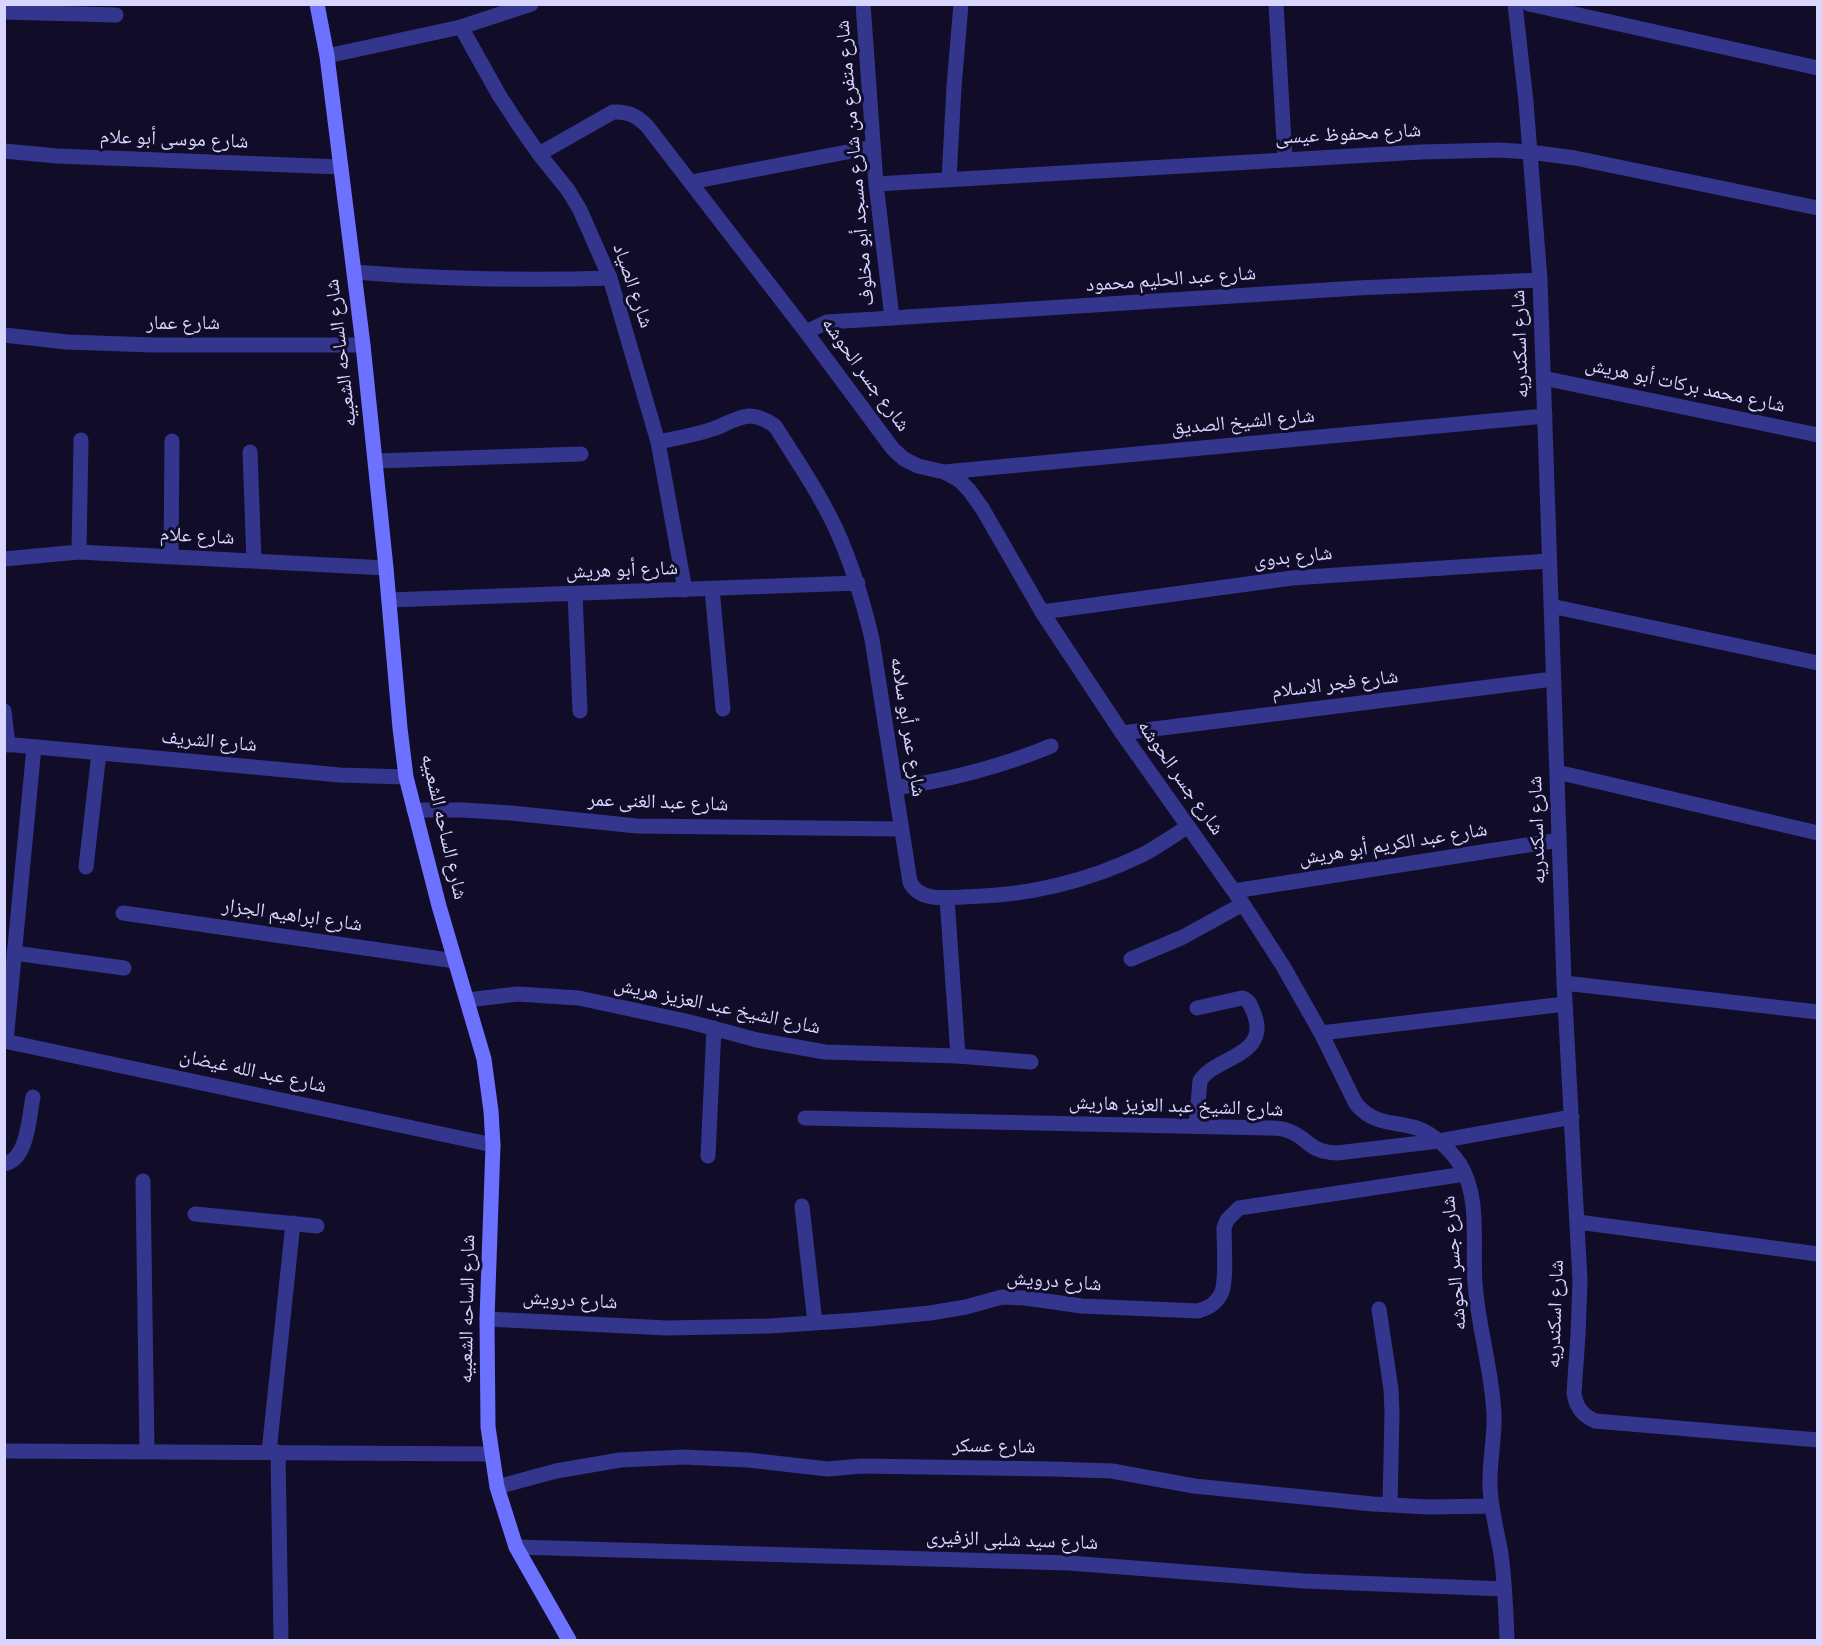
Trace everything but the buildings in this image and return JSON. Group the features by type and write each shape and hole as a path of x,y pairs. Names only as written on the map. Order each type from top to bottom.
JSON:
{"main road":[{"name":"شارع الساحه الشعبيه","path":"317,4 327,56 363,345 406,777 484,1059 491,1111 493,1145 487,1319 488,1427 497,1487 516,1547 569,1641"}],"street":[{"path":"327,56 461,27 531,4"},
{"name":"شارع متفرع من شارع مسجد أبو مخلوف","path":"863,4 876,183 892,318"},
{"path":"949,179 954,76 961,4"},
{"path":"1276,4 1285,159"},
{"name":"شارع اسكندريه","path":"1515,4 1540,280 1564,984 1580,1281 1575,1402 1587,1417 1595,1421 1818,1440"},
{"path":"1529,4 1818,68"},
{"path":"4,12 116,15"},
{"name":"شارع الصياد","path":"461,27 500,95 580,210 610,278 658,442 685,590"},
{"name":"شارع جسر الحوشه","path":"539,154 613,112 623,111 632,114 647,126 807,332 893,449 904,459 918,466 945,472 959,480 969,490 982,508 1042,612 1122,733 1283,966 1321,1033 1350,1094 1363,1113 1373,1119 1420,1129 1439,1141 1458,1162 1470,1188 1475,1286 1490,1376 1494,1416 1490,1485 1501,1553 1507,1641"},
{"path":"691,182 873,147"},
{"name":"شارع محفوظ عيسى","path":"876,183 1285,159 1498,150 1575,158 1818,208"},
{"name":"شارع موسى أبو علام","path":"4,151 57,156 341,167"},
{"path":"354,272 418,278 482,280 610,278"},
{"name":"شارع عبد الحليم محمود","path":"807,332 827,322 1358,288 1540,280"},
{"name":"شارع عمار","path":"4,335 67,342 142,345 363,345"},
{"name":"شارع محمد بركات أبو هريش","path":"1543,378 1818,435"},
{"name":"شارع الشيخ الصديق","path":"945,472 1545,416"},
{"name":"شارع عمر أبو سلامه","path":"658,442 690,436 740,418 759,417 775,426 813,488 836,529 858,583 872,639 901,830 913,889 920,894 947,898 998,897 1059,886 1098,874 1146,853 1187,827"},
{"path":"79,552 81,440"},
{"path":"171,556 172,441"},
{"path":"250,452 254,561"},
{"path":"376,461 581,454"},
{"name":"شارع علام","path":"4,559 79,552 387,568"},
{"name":"شارع بدوى","path":"1042,612 1292,578 1549,561"},
{"name":"شارع أبو هريش","path":"389,600 858,583"},
{"path":"712,589 723,709"},
{"path":"575,594 580,711"},
{"path":"1551,606 1818,663"},
{"name":"شارع فجر الاسلام","path":"1122,733 1553,679"},
{"name":"شارع الشريف","path":"4,711 6,744 340,776 406,777"},
{"path":"895,788 975,773 1051,746"},
{"path":"5,1041 34,747"},
{"path":"86,867 99,753"},
{"path":"1557,772 1818,833"},
{"name":"شارع عبد الغنى عمر","path":"414,810 511,813 637,826 901,830"},
{"name":"شارع عبد الكريم أبو هريش","path":"1131,959 1183,937 1238,898 1559,840"},
{"path":"947,898 958,1056"},
{"name":"شارع ابراهيم الجزار","path":"123,913 456,961"},
{"path":"14,953 124,968"},
{"path":"1564,984 1818,1012"},
{"name":"شارع الشيخ عبد العزيز هريش","path":"468,1000 517,994 579,998 714,1028 757,1040 825,1052 958,1056 1031,1062"},
{"path":"1196,1126 1200,1081 1203,1075 1247,1049 1253,1040 1257,1019 1249,1002 1242,998 1197,1008"},
{"path":"1321,1033 1565,1004"},
{"path":"708,1156 714,1028"},
{"name":"شارع عبد الله غيضان","path":"5,1041 493,1145"},
{"path":"4,1164 11,1163 19,1154 24,1143 33,1097"},
{"name":"شارع الشيخ عبد العزيز هاريش","path":"806,1118 1280,1129 1290,1131 1316,1149 1326,1153 1337,1153 1439,1141 1572,1117"},
{"name":"شارع درويش","path":"487,1319 667,1328 717,1328 815,1323 930,1313 1002,1298 1024,1298 1082,1306 1198,1311 1207,1308 1221,1294 1224,1228 1227,1220 1239,1208 1465,1174"},
{"path":"143,1181 147,1451"},
{"path":"802,1206 815,1323"},
{"path":"195,1214 317,1226"},
{"path":"1578,1222 1818,1254"},
{"path":"280,1641 273,1452 293,1223"},
{"path":"1378,1309 1391,1389 1390,1505"},
{"path":"4,1450 492,1454"},
{"name":"شارع عسكر","path":"497,1487 556,1471 620,1460 684,1457 748,1460 828,1468 861,1466 1053,1468 1112,1471 1194,1486 1390,1505 1492,1506"},
{"name":"شارع سيد شلبى الزفيرى","path":"516,1547 1069,1563 1304,1581 1504,1589"}]}
